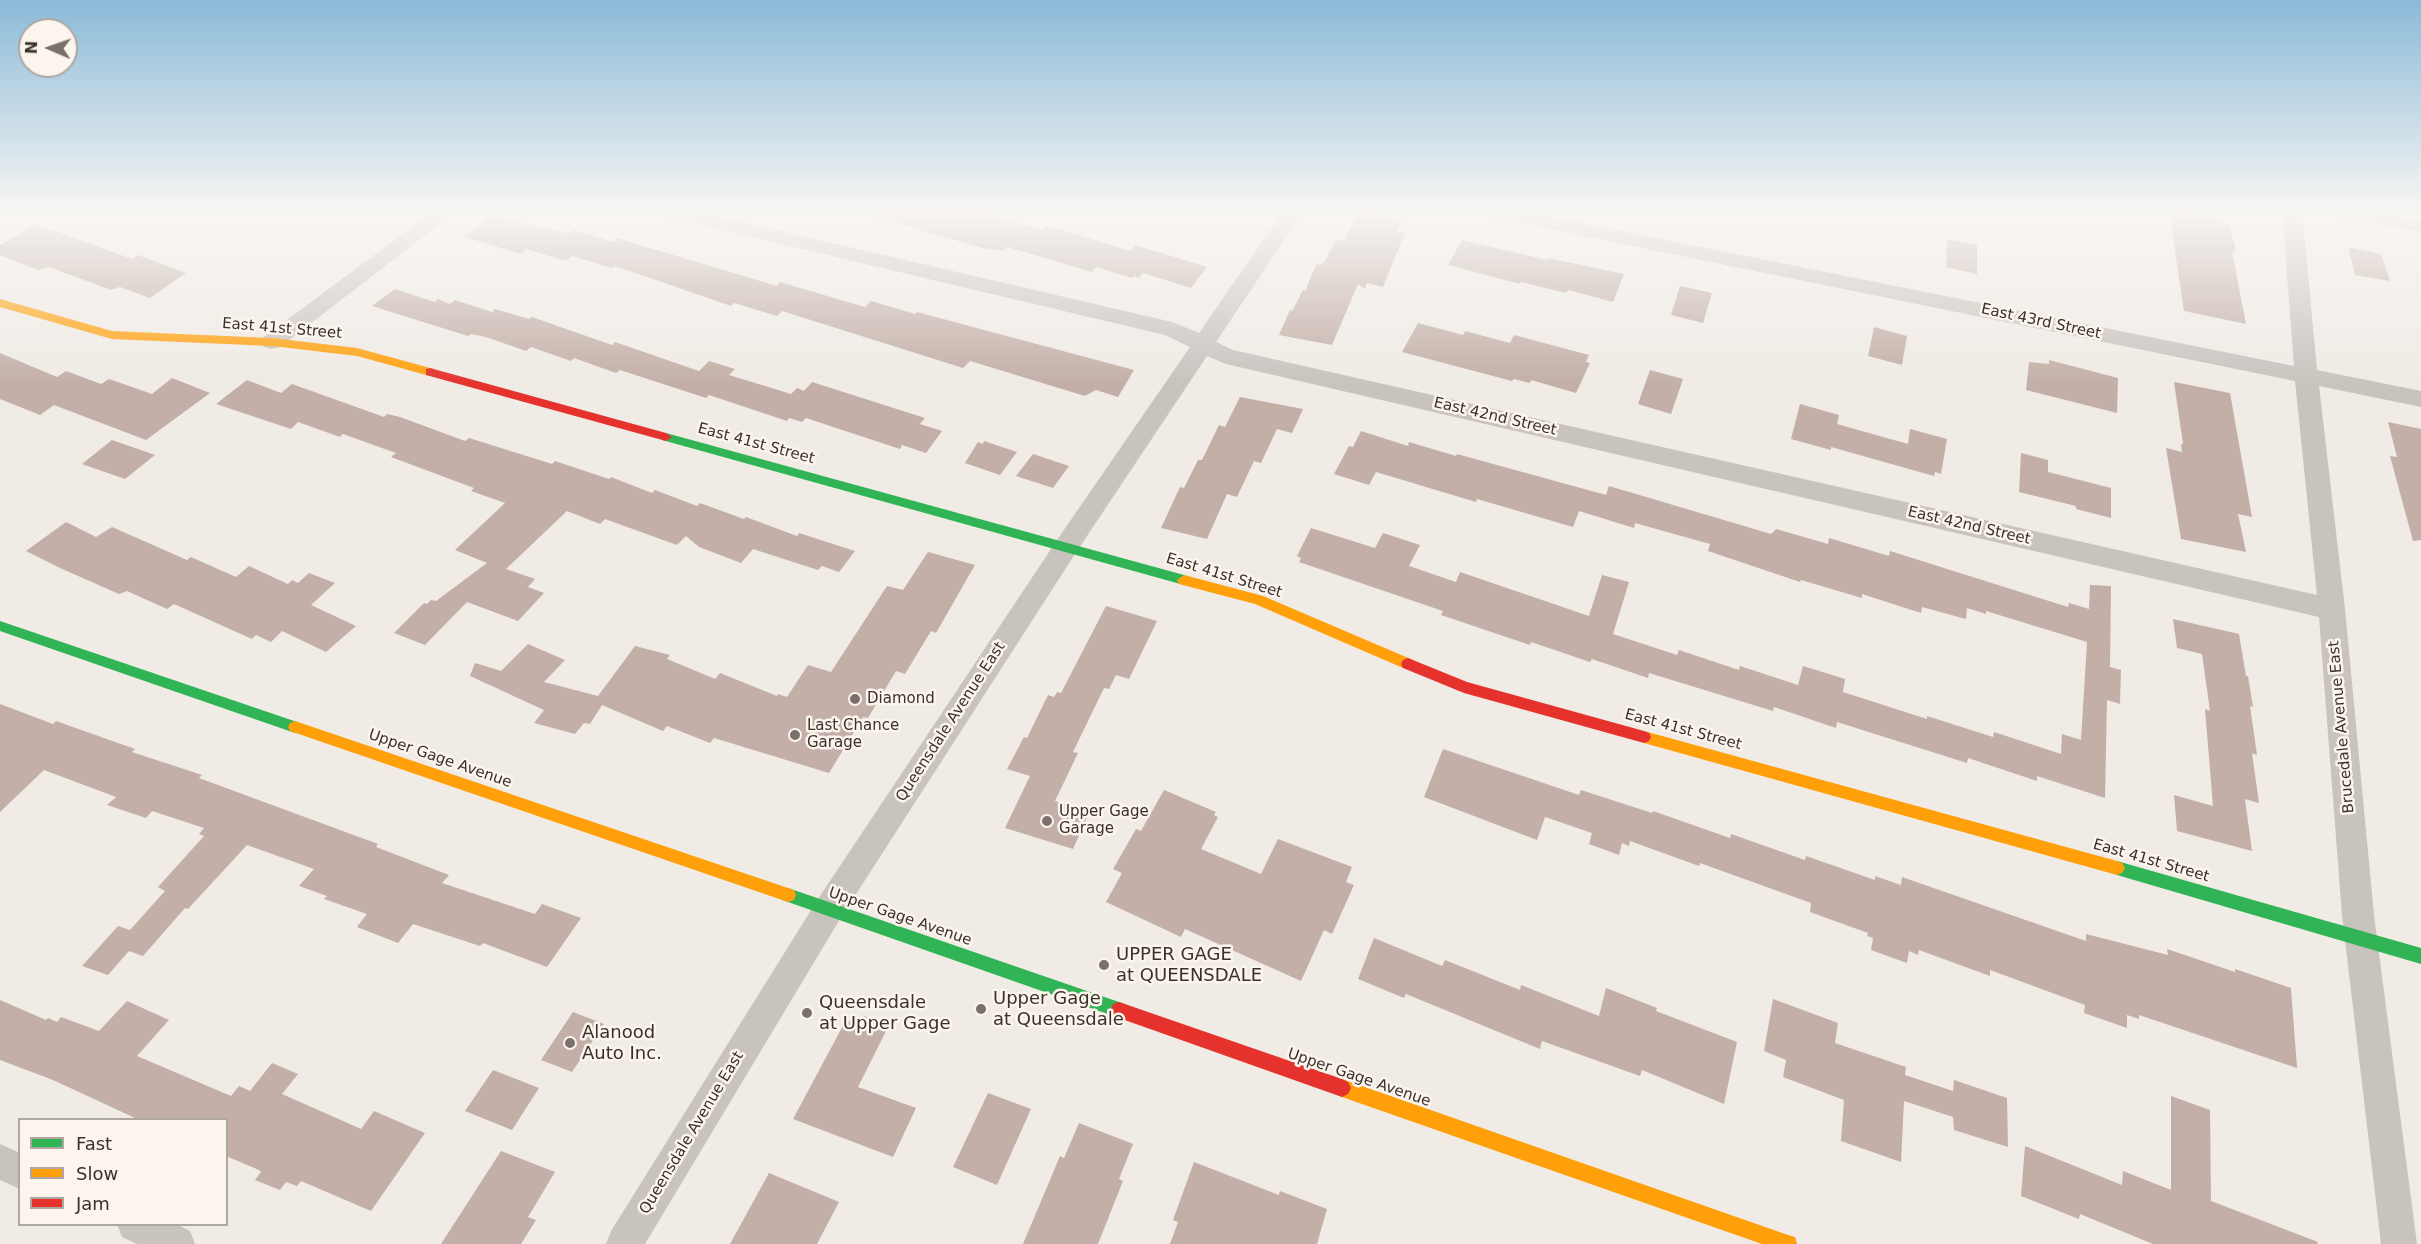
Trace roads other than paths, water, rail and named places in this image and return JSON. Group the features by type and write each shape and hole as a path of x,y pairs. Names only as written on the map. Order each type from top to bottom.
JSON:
{"street":[{"path":"272,342 371,268"},
{"name":"East 42nd Street","path":"911,268 1172,329 1226,356 2332,609"},
{"name":"Queensdale Avenue East","path":"624,1244 829,909 1066,547 1255,268"},
{"name":"East 43rd Street","path":"1774,268 2421,399"},
{"name":"Brucedale Avenue East","path":"2297,268 2306,375 2332,609 2362,940 2399,1244"},
{"name":"East 41st Street","path":"0,303 112,335 272,342 357,352 1258,600 1464,687 2008,837 2421,956"},
{"name":"Upper Gage Avenue","path":"0,626 829,909 1788,1244"},
{"path":"0,1162 18,1170"},
{"path":"139,1226 177,1244"}],"place":[{"name":"Diamond","path":"855,699"},
{"name":"Last Chance Garage","path":"795,735"},
{"name":"Upper Gage Garage","path":"1047,821"},
{"name":"UPPER GAGE at QUEENSDALE","path":"1104,965"},
{"name":"Upper Gage at Queensdale","path":"981,1009"},
{"name":"Queensdale at Upper Gage","path":"807,1013"},
{"name":"Alanood Auto Inc.","path":"570,1043"}]}
